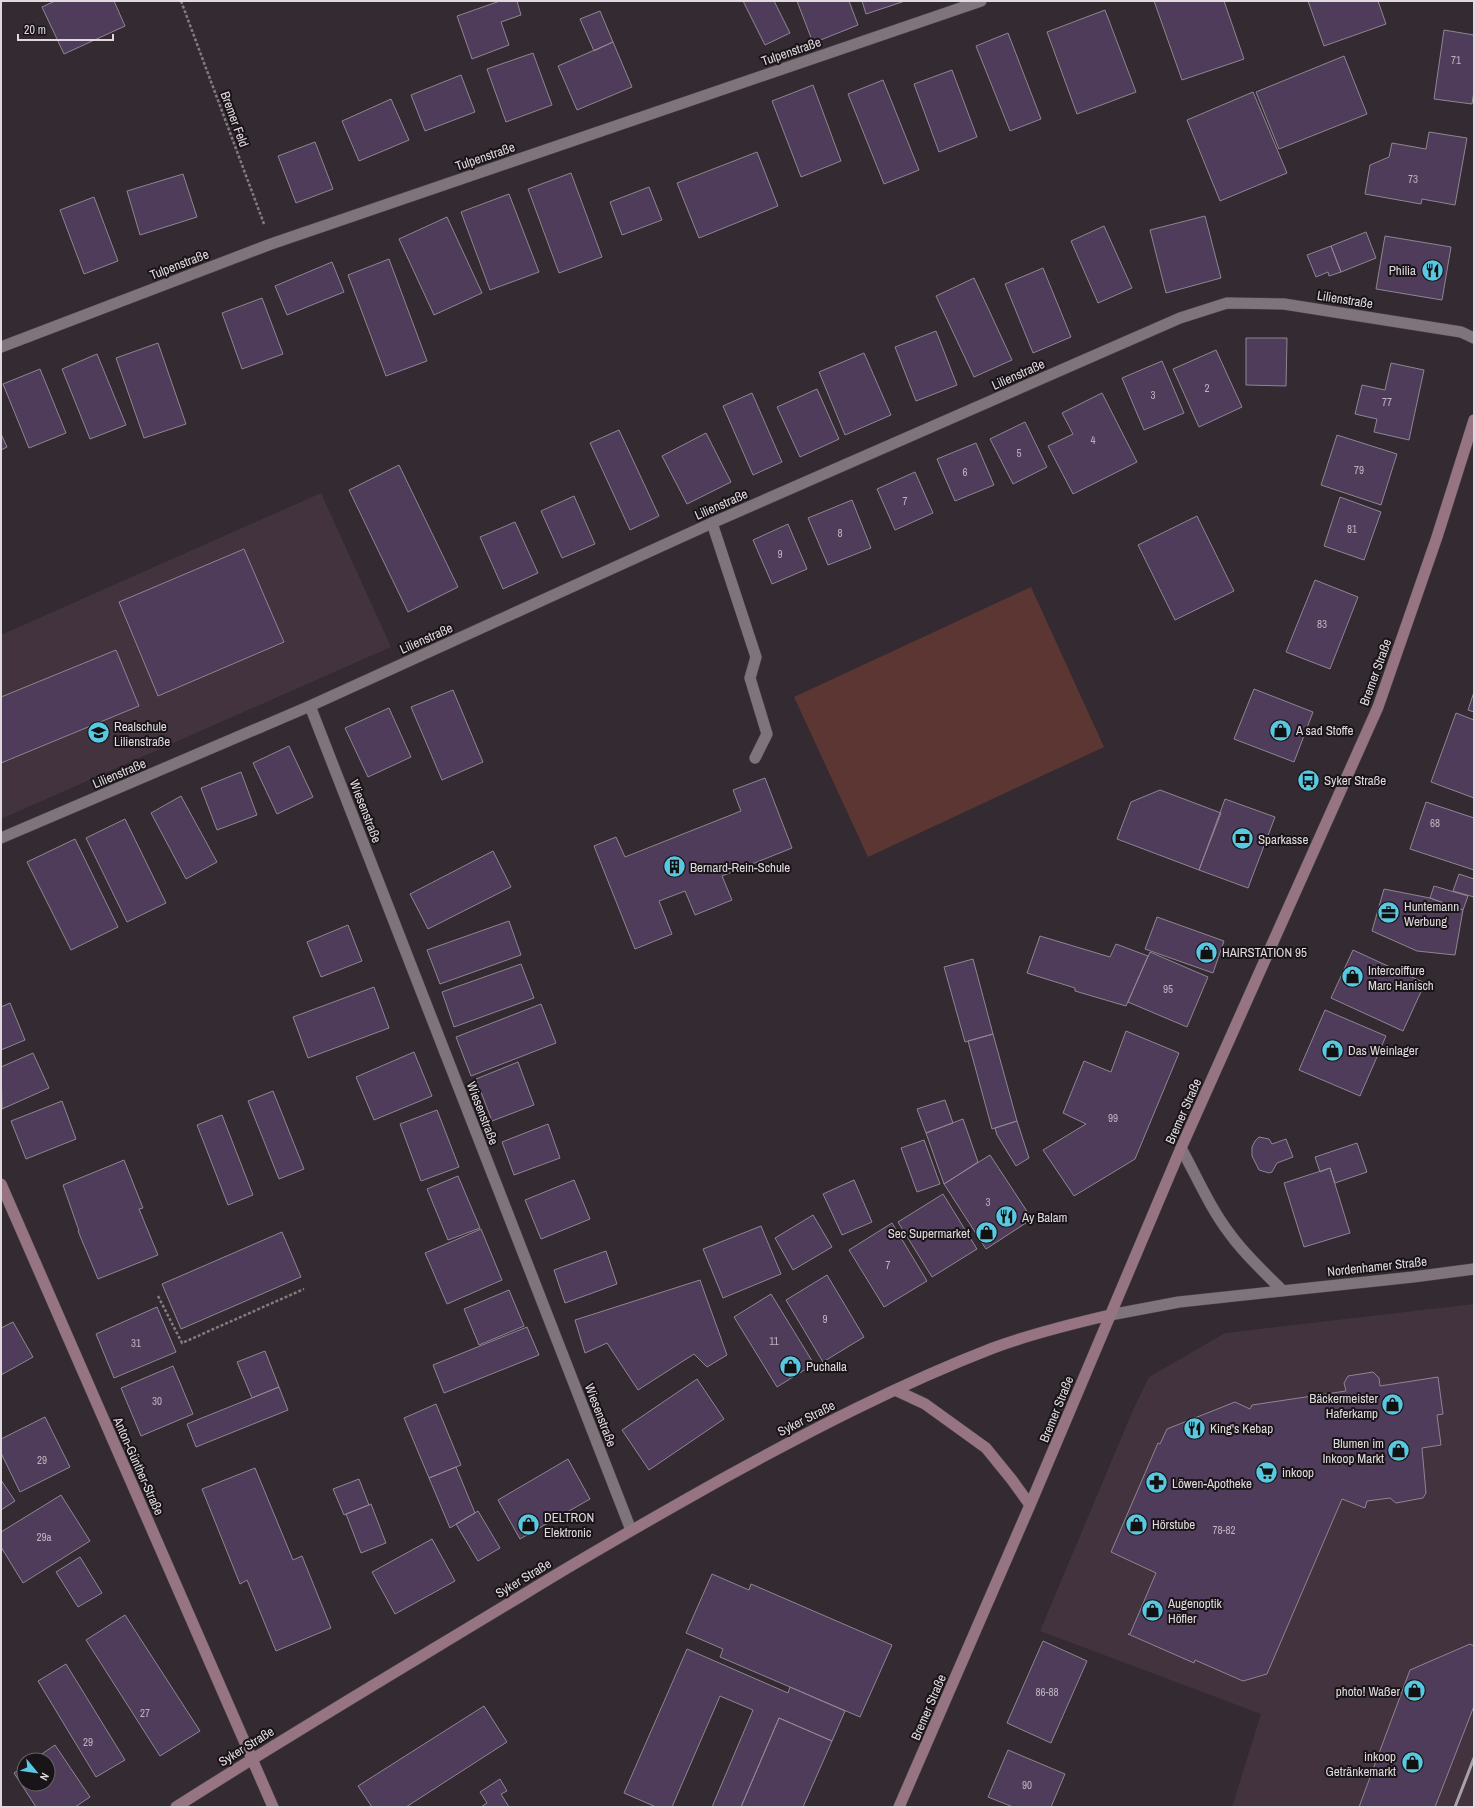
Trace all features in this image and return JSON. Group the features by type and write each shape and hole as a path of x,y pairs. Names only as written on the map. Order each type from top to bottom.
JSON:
{"main road":[{"name":"Bremer Straße","path":"899,1807 1030,1506 1181,1148 1378,707 1437,537 1474,420"},
{"name":"Anton-Günther-Straße","path":"1,1184 273,1807"},
{"name":"Syker Straße","path":"176,1807 251,1759 631,1530 814,1428 895,1390 994,1348 1050,1330 1110,1315"},
{"path":"895,1390 925,1404 986,1448 1012,1480 1030,1506"}],"street":[{"name":"Tulpenstraße","path":"1,347 271,244 981,1"},
{"name":"Lilienstraße","path":"1,838 310,706 712,523 1180,318 1227,303 1284,304 1461,332 1474,338"},
{"path":"712,523 756,657 750,678 767,734 755,758"},
{"name":"Wiesenstraße","path":"310,706 631,1530"},
{"path":"1181,1148 1216,1214 1230,1236 1283,1290"},
{"name":"Nordenhamer Straße","path":"1110,1315 1179,1302 1474,1269"}],"path":[{"name":"Bremer Feld","path":"180,1 271,244"},
{"path":"158,1296 182,1343 304,1289"}],"shaded area":[{"name":"Realschule Lilienstraße","path":"321,493 391,647 1,819 1,635"},
{"path":"1031,587 1104,747 868,857 794,697"},
{"path":"1474,1304 1474,1807 1232,1807 1261,1714 1040,1631 1133,1410 1149,1377 1225,1333"}],"building":[{"path":"55,1 114,1 125,26 64,54 42,7"},
{"path":"500,1 517,1 521,15 501,22 509,45 472,59 457,16"},
{"path":"743,1 774,1 790,33 765,45"},
{"path":"797,1 849,1 858,25 813,43"},
{"path":"862,1 905,1 866,14"},
{"path":"1154,1 1224,1 1244,59 1182,80"},
{"path":"1308,1 1378,1 1386,24 1324,46"},
{"path":"1105,10 1136,92 1077,114 1047,32"},
{"path":"600,11 613,42 594,51 580,19"},
{"path":"1444,30 1474,35 1474,91 1472,104 1434,99"},
{"path":"1008,33 1041,119 1010,131 976,46"},
{"path":"613,42 632,87 577,110 558,66"},
{"path":"533,53 552,105 506,122 487,69"},
{"path":"1344,56 1367,114 1279,149 1256,92"},
{"path":"952,70 977,137 939,152 914,84"},
{"path":"461,75 475,112 425,131 411,95"},
{"path":"883,80 919,170 884,184 848,94"},
{"path":"813,85 841,161 801,177 772,101"},
{"path":"1253,92 1287,173 1220,201 1187,120"},
{"path":"391,99 409,140 359,161 342,121"},
{"path":"1429,132 1467,138 1455,205 1422,199 1421,204 1365,194 1370,165 1389,157 1392,143 1426,149"},
{"path":"315,142 333,189 296,203 278,156"},
{"path":"757,152 778,206 699,238 677,183"},
{"path":"571,173 602,257 559,273 528,189"},
{"path":"183,174 197,217 140,235 127,191"},
{"path":"649,187 662,220 622,235 610,202"},
{"path":"509,194 539,272 490,290 461,212"},
{"path":"94,197 118,261 84,274 60,210"},
{"path":"1205,216 1221,278 1166,293 1150,230"},
{"path":"447,217 482,293 434,315 399,239"},
{"path":"1104,226 1132,288 1098,303 1071,241"},
{"path":"1366,232 1376,258 1341,272 1331,246"},
{"path":"1385,236 1451,247 1442,300 1376,289"},
{"path":"1331,246 1341,272 1329,276 1328,272 1316,277 1307,255"},
{"path":"389,259 427,361 386,376 348,275"},
{"path":"332,262 344,292 287,315 275,286"},
{"path":"1043,268 1071,337 1033,353 1005,284"},
{"path":"974,278 1012,360 974,377 936,296"},
{"path":"262,298 283,354 242,369 222,313"},
{"path":"936,331 957,385 916,401 895,347"},
{"path":"1246,338 1287,338 1286,386 1246,385"},
{"path":"158,343 186,424 144,438 116,358"},
{"path":"1216,350 1242,407 1199,427 1173,369"},
{"path":"864,353 891,415 845,435 819,372"},
{"path":"97,354 126,425 90,439 62,369"},
{"path":"1162,361 1184,413 1144,430 1122,378"},
{"path":"1391,363 1424,370 1409,440 1374,432 1377,419 1355,414 1362,385 1385,390"},
{"path":"40,369 66,433 29,448 3,384"},
{"path":"817,389 839,439 800,457 777,407"},
{"path":"752,393 782,462 753,475 723,406"},
{"path":"1102,393 1137,462 1073,494 1048,446 1073,434 1062,413"},
{"path":"1025,422 1047,467 1013,484 990,439"},
{"path":"619,430 659,516 630,530 590,443"},
{"path":"706,433 731,482 687,504 662,456"},
{"path":"1,434 7,447 1,450"},
{"path":"1337,435 1397,454 1381,505 1321,485"},
{"path":"976,443 994,485 955,501 937,459"},
{"path":"399,465 458,587 408,612 349,490"},
{"path":"915,472 933,513 895,530 877,489"},
{"path":"574,496 595,544 562,558 541,511"},
{"path":"1340,497 1381,512 1364,560 1324,546"},
{"path":"852,500 871,548 828,565 808,518"},
{"path":"1197,516 1234,591 1175,620 1138,545"},
{"path":"515,522 538,573 503,589 480,537"},
{"path":"788,524 807,569 772,584 753,540"},
{"path":"244,549 284,642 158,696 119,602"},
{"path":"1315,580 1358,597 1330,669 1286,652"},
{"path":"116,650 139,706 1,763 1,697"},
{"path":"1254,689 1313,712 1294,762 1234,739"},
{"path":"453,690 483,762 442,780 411,707"},
{"path":"1474,692 1474,712 1468,710"},
{"path":"389,708 411,757 368,777 345,728"},
{"path":"1456,713 1474,720 1474,798 1431,782"},
{"path":"289,746 313,797 277,814 253,763"},
{"path":"241,772 257,815 217,830 201,788"},
{"name":"Bernard-Rein-Schule","path":"765,778 792,848 722,876 732,900 695,915 685,891 659,901 672,934 635,949 594,846 616,837 625,857 741,811 733,790"},
{"path":"1160,790 1221,813 1199,870 1117,839 1131,802"},
{"path":"181,796 217,862 186,879 151,813"},
{"path":"1225,799 1275,817 1248,888 1199,870"},
{"path":"1426,802 1474,818 1474,870 1410,849"},
{"path":"125,819 166,903 127,922 86,838"},
{"path":"75,839 118,927 71,950 27,862"},
{"path":"493,851 511,887 428,929 410,894"},
{"path":"1459,874 1474,879 1474,897 1453,891"},
{"path":"1434,886 1468,896 1463,910 1430,898"},
{"path":"1384,889 1430,898 1463,910 1455,955 1417,951 1372,931"},
{"path":"1157,917 1224,941 1213,973 1145,949"},
{"path":"509,921 521,955 440,984 427,950"},
{"path":"348,925 362,961 321,977 307,942"},
{"path":"1040,936 1110,957 1116,944 1148,956 1126,1006 1075,991 1075,988 1027,973"},
{"path":"1353,950 1425,983 1403,1031 1331,998"},
{"path":"1150,952 1208,977 1187,1027 1128,1002"},
{"path":"973,959 993,1034 965,1042 944,967"},
{"path":"521,964 534,998 454,1027 442,992"},
{"path":"374,987 389,1028 308,1058 293,1017"},
{"path":"10,1003 25,1040 1,1050 1,1007"},
{"path":"541,1004 556,1043 471,1076 456,1037"},
{"path":"1325,1010 1386,1036 1360,1096 1299,1070"},
{"path":"1126,1031 1179,1053 1135,1159 1074,1196 1043,1150 1086,1124 1063,1113 1084,1061 1111,1072"},
{"path":"993,1034 1017,1121 992,1129 968,1041"},
{"path":"414,1052 432,1096 374,1120 356,1077"},
{"path":"33,1053 49,1088 2,1109 1,1067"},
{"path":"518,1062 534,1105 492,1121 476,1079"},
{"path":"273,1091 304,1169 279,1179 248,1101"},
{"path":"945,1100 953,1123 926,1133 917,1109"},
{"path":"62,1101 76,1139 26,1159 11,1121"},
{"path":"437,1110 459,1167 421,1181 400,1124"},
{"path":"222,1115 253,1195 228,1205 197,1125"},
{"path":"963,1119 978,1162 944,1184 926,1133"},
{"path":"1017,1121 1029,1158 1016,1166 997,1135 995,1128"},
{"path":"548,1124 560,1158 514,1175 502,1142"},
{"path":"1259,1137 1269,1139 1272,1144 1286,1139 1293,1157 1277,1163 1272,1172 1269,1173 1259,1170 1252,1156 1252,1147"},
{"path":"924,1140 940,1184 917,1192 901,1148"},
{"path":"1357,1143 1367,1172 1335,1183 1330,1168 1320,1172 1315,1157"},
{"path":"990,1155 1032,1219 986,1249 944,1184"},
{"path":"124,1160 143,1208 139,1209 158,1255 98,1279 78,1231 63,1185"},
{"path":"1330,1168 1350,1233 1304,1247 1284,1183"},
{"path":"458,1176 480,1228 448,1240 427,1189"},
{"path":"574,1180 590,1219 541,1239 525,1200"},
{"path":"854,1180 872,1222 842,1235 823,1194"},
{"path":"943,1194 977,1249 932,1277 898,1222"},
{"path":"813,1215 832,1247 793,1270 775,1238"},
{"path":"892,1223 927,1281 884,1307 849,1250"},
{"path":"761,1226 781,1274 723,1298 703,1249"},
{"path":"481,1229 502,1280 447,1304 425,1253"},
{"path":"282,1232 301,1277 181,1329 162,1284"},
{"path":"606,1251 617,1284 565,1303 554,1270"},
{"path":"827,1275 864,1337 823,1362 786,1300"},
{"path":"700,1280 727,1355 707,1367 694,1354 638,1390 607,1343 585,1353 575,1320"},
{"path":"509,1290 524,1326 479,1345 464,1309"},
{"path":"771,1294 814,1364 777,1387 734,1317"},
{"path":"157,1307 176,1352 114,1378 96,1334"},
{"path":"13,1322 33,1357 1,1375 1,1328"},
{"path":"527,1327 539,1355 444,1393 433,1365"},
{"path":"265,1351 279,1387 252,1398 237,1362"},
{"path":"173,1366 193,1414 141,1436 121,1388"},
{"path":"1373,1372 1379,1378 1380,1386 1438,1377 1443,1414 1437,1415 1441,1445 1422,1448 1426,1493 1423,1498 1396,1503 1390,1498 1367,1501 1365,1508 1342,1499 1267,1674 1243,1681 1195,1660 1194,1663 1128,1634 1130,1634 1156,1573 1111,1552 1158,1443 1160,1444 1167,1429 1235,1402 1250,1409 1252,1405 1346,1391 1344,1383 1348,1376"},
{"path":"697,1379 724,1419 649,1470 622,1430"},
{"path":"279,1387 288,1410 196,1447 187,1424"},
{"path":"436,1404 461,1465 429,1478 404,1418"},
{"path":"45,1417 70,1467 20,1492 1,1453 1,1439"},
{"path":"568,1459 590,1499 520,1539 498,1500"},
{"path":"456,1467 475,1513 450,1528 429,1478"},
{"path":"255,1468 293,1560 302,1556 331,1628 276,1651 247,1580 240,1584 202,1489"},
{"path":"359,1479 369,1505 344,1515 333,1489"},
{"path":"1,1480 15,1501 1,1510"},
{"path":"61,1495 90,1541 23,1583 1,1547 1,1532"},
{"path":"371,1504 386,1543 361,1553 346,1514"},
{"path":"478,1511 500,1548 478,1561 456,1524"},
{"path":"432,1539 455,1581 395,1614 372,1572"},
{"path":"80,1557 102,1593 78,1607 56,1572"},
{"path":"712,1574 749,1590 751,1584 892,1645 860,1717 720,1657 723,1649 686,1633"},
{"path":"125,1615 200,1731 160,1756 86,1640"},
{"path":"1043,1641 1087,1661 1051,1743 1007,1723"},
{"path":"1470,1644 1474,1646 1474,1706 1435,1807 1359,1807 1410,1670"},
{"path":"687,1649 788,1693 790,1687 845,1711 832,1741 779,1718 741,1807 712,1807 753,1710 720,1696 672,1807 656,1807 624,1793"},
{"path":"66,1664 125,1760 96,1777 38,1681"},
{"path":"484,1706 507,1742 406,1807 372,1807 358,1786"},
{"path":"779,1718 832,1741 803,1807 741,1807"},
{"path":"55,1745 90,1797 75,1807 36,1807 26,1792 56,1792 56,1752 45,1752"},
{"path":"1008,1750 1065,1774 1051,1807 1013,1807 988,1797"},
{"path":"500,1779 507,1791 501,1794 509,1807 481,1807 487,1803 480,1792"}],"railway":[{"path":"1455,1807 1474,1758"}],"place":[{"name":"Philia","path":"1432,270"},
{"name":"A sad Stoffe","path":"1281,730"},
{"name":"Realschule Lilienstraße","path":"98,733"},
{"name":"Syker Straße","path":"1308,780"},
{"name":"Sparkasse","path":"1243,839"},
{"name":"Bernard-Rein-Schule","path":"674,867"},
{"name":"Huntemann Werbung","path":"1389,913"},
{"name":"HAIRSTATION 95","path":"1206,952"},
{"name":"Intercoiffure Marc Hanisch","path":"1352,977"},
{"name":"Das Weinlager","path":"1332,1050"},
{"name":"Ay Balam","path":"1006,1217"},
{"name":"Sec Supermarket","path":"986,1233"},
{"name":"Puchalla","path":"790,1366"},
{"name":"Bäckermeister Haferkamp","path":"1393,1405"},
{"name":"King's Kebap","path":"1194,1428"},
{"name":"Blumen im Inkoop Markt","path":"1399,1450"},
{"name":"inkoop","path":"1266,1472"},
{"name":"Löwen-Apotheke","path":"1157,1483"},
{"name":"DELTRON Elektronic","path":"528,1524"},
{"name":"Hörstube","path":"1137,1524"},
{"name":"Augenoptik Höfler","path":"1152,1610"},
{"name":"photo! Waßer","path":"1415,1691"},
{"name":"inkoop Getränkemarkt","path":"1412,1763"}]}
